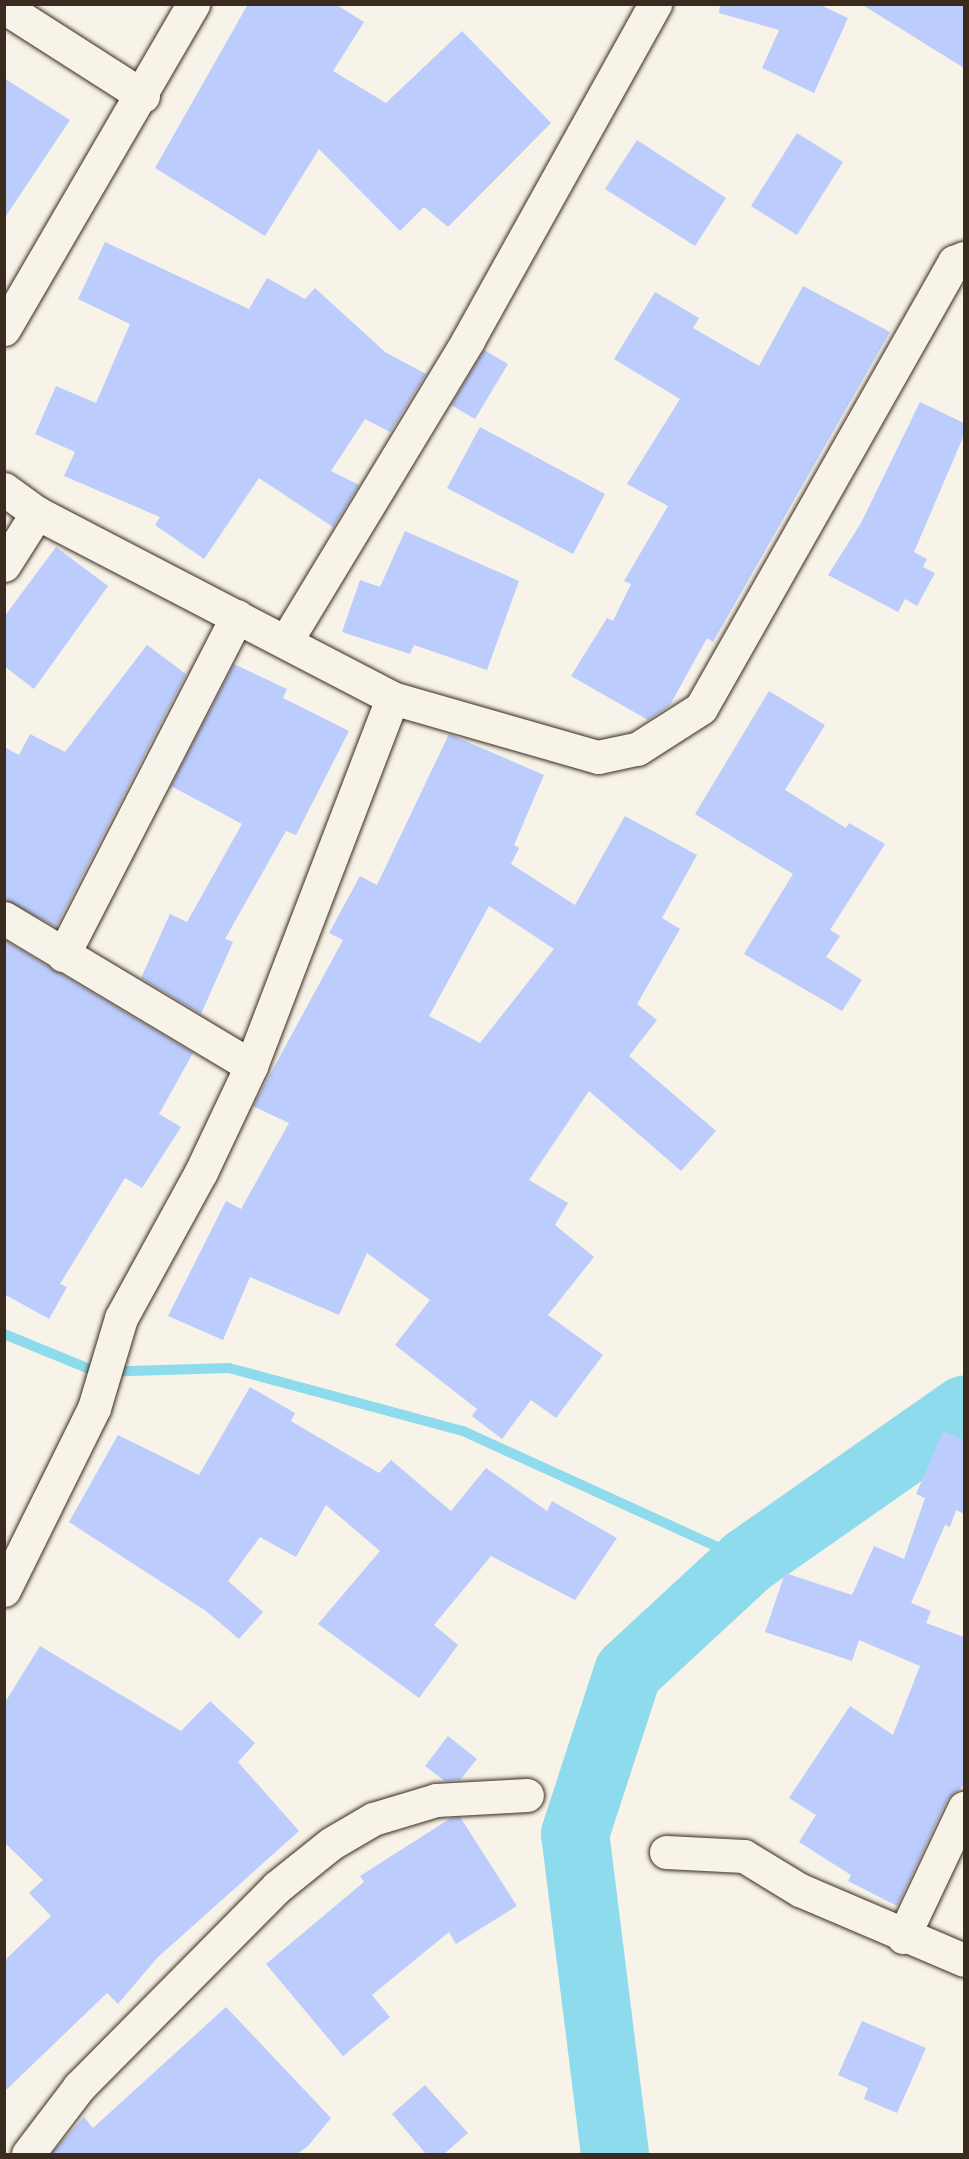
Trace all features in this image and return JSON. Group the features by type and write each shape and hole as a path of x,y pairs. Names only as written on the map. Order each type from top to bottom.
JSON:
{"street":[{"path":"4,329 143,96 192,4"},
{"path":"286,641 468,340 655,4"},
{"path":"4,7 143,96"},
{"path":"4,489 37,513 392,698 598,757 637,749 701,708 954,262 964,258"},
{"path":"4,565 37,513"},
{"path":"63,955 237,616"},
{"path":"4,1590 94,1408 121,1318 201,1172 251,1066 392,698"},
{"path":"4,918 251,1066"},
{"path":"28,2154 79,2087 277,1887 332,1843 373,1819 436,1800 527,1795"},
{"path":"903,1937 964,1808"},
{"path":"666,1852 744,1856 800,1890 903,1937 964,1960"}],"building":[{"path":"248,4 335,4 364,22 333,71 386,103 462,31 551,123 448,227 424,207 400,231 319,149 265,236 155,168"},
{"path":"720,4 818,4 848,18 814,93 762,68 779,30 719,13"},
{"path":"861,4 964,4 964,68"},
{"path":"4,78 70,120 4,219"},
{"path":"797,133 843,162 797,235 751,206"},
{"path":"637,140 726,198 695,246 605,189"},
{"path":"105,242 249,309 267,278 305,299 315,288 385,352 426,374 390,432 365,419 331,471 359,485 333,527 259,478 204,559 155,525 160,517 64,476 75,452 35,434 56,386 96,403 130,324 78,299"},
{"path":"803,286 890,332 713,642 707,638 670,705 648,720 571,676 607,618 613,621 631,584 624,581 668,506 627,484 680,399 614,359 655,292 699,318 693,328 759,366"},
{"path":"484,350 508,364 475,419 451,405"},
{"path":"920,402 964,423 964,435 914,552 927,559 923,567 935,573 917,606 905,599 898,612 828,575 861,523"},
{"path":"480,427 605,494 573,554 447,488"},
{"path":"405,531 519,581 487,670 414,645 410,654 342,632 360,580 380,587"},
{"path":"56,547 108,586 34,689 4,666 4,617"},
{"path":"147,645 186,674 56,927 4,899 4,747 19,755 30,734 65,752"},
{"path":"234,664 287,689 283,698 349,731 296,835 286,831 225,939 233,942 201,1014 141,978 170,914 187,922 242,824 171,786"},
{"path":"769,691 825,725 785,790 846,828 849,823 885,844 830,930 840,936 826,957 862,980 842,1011 744,954 793,874 695,814"},
{"path":"449,734 544,775 514,845 519,848 511,864 575,905 625,816 697,855 662,918 680,929 637,1004 657,1020 629,1056 716,1131 681,1171 589,1091 529,1180 568,1203 555,1225 594,1257 548,1315 603,1355 556,1418 531,1400 502,1439 472,1416 477,1409 395,1345 430,1300 367,1253 339,1315 250,1277 223,1340 168,1316 226,1201 241,1209 289,1123 253,1106 343,940 329,933 360,876 377,885","holes":["489,906 554,949 480,1043 429,1016"]},
{"path":"4,940 193,1053 159,1114 181,1127 142,1188 125,1178 60,1284 67,1287 49,1319 4,1294"},
{"path":"250,1387 295,1413 291,1421 379,1473 391,1460 451,1511 486,1468 547,1511 552,1501 617,1538 575,1600 491,1556 434,1625 458,1645 419,1698 318,1624 380,1551 326,1505 296,1557 260,1537 228,1581 263,1612 239,1639 206,1611 69,1522 118,1435 199,1475"},
{"path":"943,1431 964,1440 964,1514 956,1510 950,1527 945,1525 911,1603 931,1611 926,1623 964,1637 964,1785 947,1800 897,1906 848,1881 851,1875 799,1842 816,1815 789,1798 850,1706 893,1735 920,1666 859,1640 852,1661 765,1632 785,1573 852,1595 874,1546 904,1559 925,1498 916,1494"},
{"path":"40,1646 181,1731 210,1701 255,1743 238,1762 299,1831 157,1958 118,2004 107,1993 4,2092 4,1961 51,1916 29,1893 43,1880 4,1842 4,1704"},
{"path":"448,1736 477,1759 460,1780 445,1781 425,1766"},
{"path":"460,1817 517,1906 456,1944 449,1932 372,1995 390,2017 343,2056 266,1964 364,1882 360,1876 451,1818"},
{"path":"226,2007 331,2118 308,2146 297,2154 51,2154 84,2117 93,2128"},
{"path":"862,2021 926,2048 897,2113 864,2099 868,2088 838,2075"},
{"path":"425,2085 468,2133 444,2154 426,2154 392,2114"}],"waterway":[{"path":"4,1334 97,1372 229,1368 463,1431 748,1561"},
{"path":"615,2154 575,1834 628,1672 748,1561 964,1410"}]}
